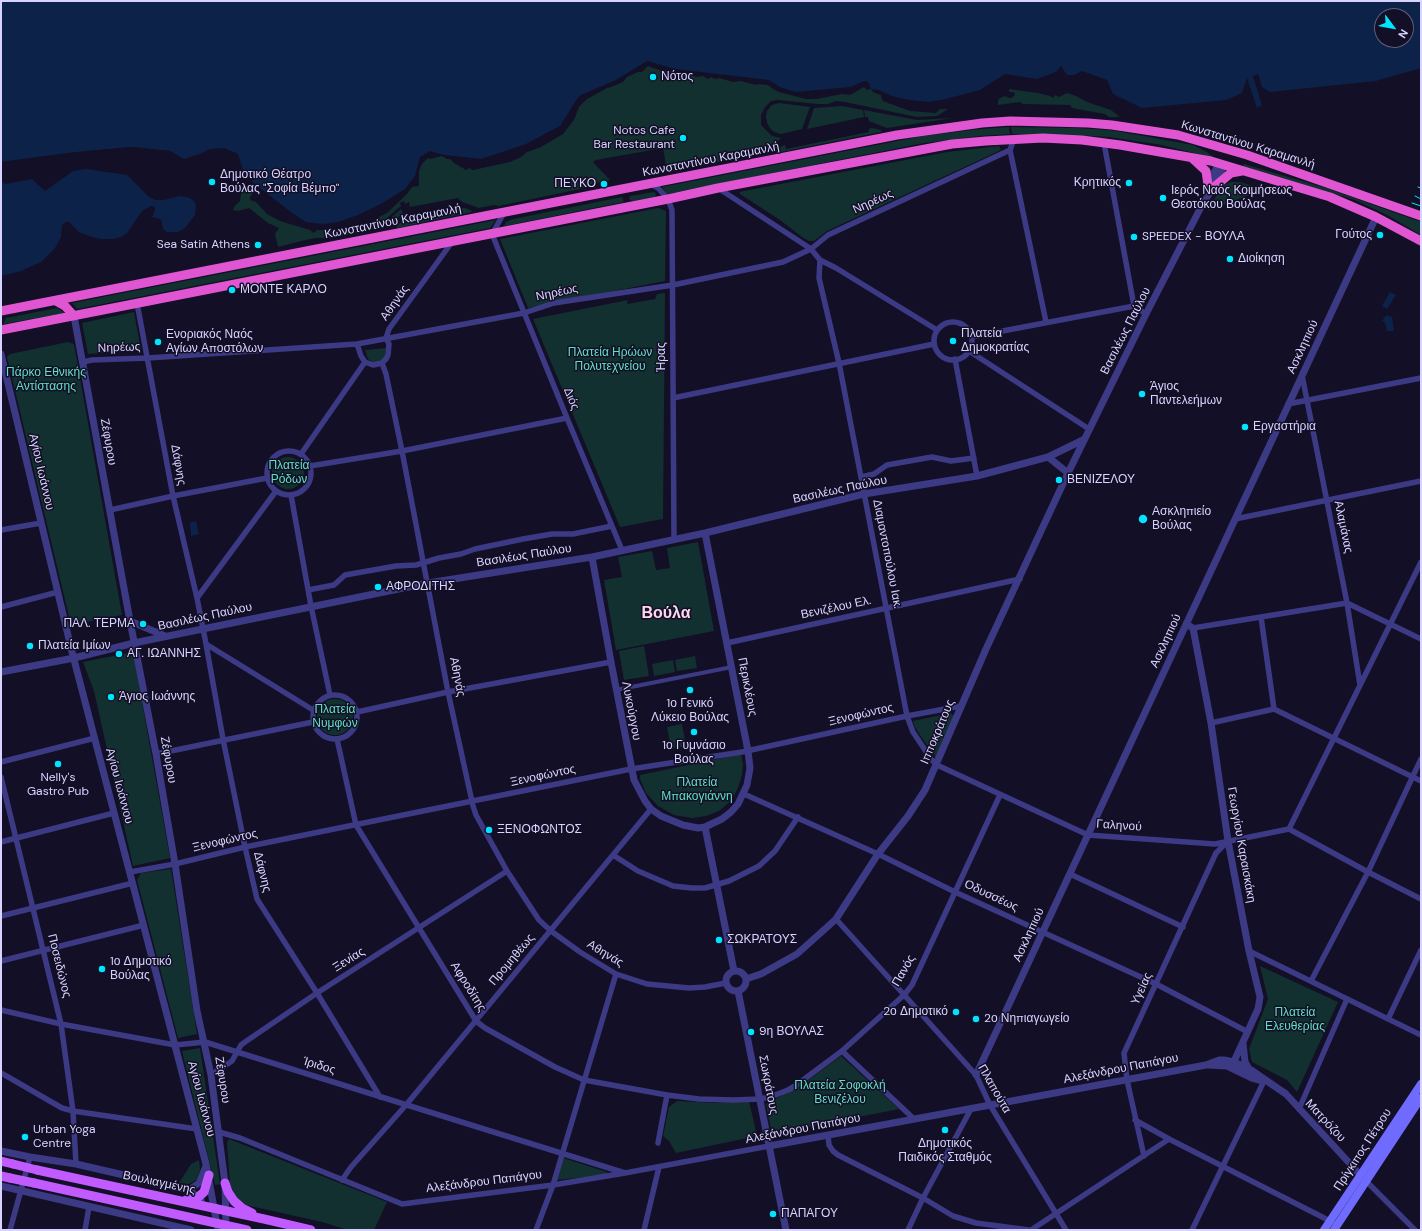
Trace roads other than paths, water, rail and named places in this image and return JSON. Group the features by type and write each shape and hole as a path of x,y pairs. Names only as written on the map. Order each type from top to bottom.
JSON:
{"highway":[{"name":"Κωνσταντίνου Καραμανλή","path":"2,312 897,135 982,123 1032,121 1112,124 1164,132 1205,142 1247,155 1421,216"},
{"path":"1,330 492,234 718,188 952,144 1014,139 1043,138 1104,143 1221,164 1330,197 1376,216 1421,241"},
{"path":"1205,142 1213,148 1221,164"},
{"path":"1221,164 1232,157 1247,155"},
{"path":"1190,158 1206,171 1211,186 1231,173 1246,171"},
{"path":"56,301 66,306 74,316"}],"main road":[{"name":"Πρίγκιπος Πέτρου","path":"1324,1230 1334,1226 1421,1084"},
{"name":"Πρίγκιπος Πέτρου","path":"1363,1178 1421,1098"},
{"name":"Βουλιαγμένης","path":"1,1161 311,1230"},
{"path":"172,1199 187,1201 198,1197 206,1188 209,1175"},
{"path":"6,1177 221,1227 247,1230"},
{"path":"225,1183 228,1192 238,1205 264,1219"}],"street":[{"path":"1014,139 1010,150 1046,322"},
{"path":"1104,143 1134,306"},
{"name":"Νηρέως","path":"83,362 92,360 148,358 357,344 524,313 554,303 673,285 783,262 811,249 828,234 1010,150"},
{"name":"Βασιλέως Παύλου","path":"1,672 74,658 165,636 428,583 592,557 705,533 864,494 977,476 1048,457 1083,440 1211,186 1221,175 1221,164"},
{"path":"651,184 658,188 668,199"},
{"path":"718,188 811,249 820,260 836,268 937,330"},
{"name":"Ήρας","path":"668,199 672,210 674,539"},
{"path":"492,234 504,213"},
{"name":"Ασκληπιού","path":"976,1075 1376,216"},
{"name":"Διός","path":"492,234 566,418 622,550"},
{"name":"Αθηνάς","path":"452,241 389,330 386,338 388,344 388,355 386,360 382,363 386,374 402,451 448,692 476,815 507,871 531,910 550,931 616,974 642,983 689,988 726,984"},
{"name":"Διαμαντοπούλου Ιακ.","path":"820,260 820,278 839,363 907,716 913,732 931,759 937,765"},
{"name":"Δάφνης","path":"137,303 173,496 197,598 223,739 257,899 317,993 380,1097"},
{"path":"972,337 1134,306 1146,314"},
{"name":"Ζέφυρου","path":"74,316 130,622 156,754 175,864 197,1011 211,1075 225,1183 225,1210 221,1227"},
{"path":"947,322 960,323 969,331 972,337 969,351 955,360 944,357 936,349 934,344 937,330 947,322"},
{"path":"357,344 361,356 365,362 373,365 382,363"},
{"path":"673,398 934,344"},
{"path":"969,351 1089,429"},
{"name":"Αγίου Ιωάννου","path":"1,354 3,370 74,658 209,1175 211,1207 221,1227"},
{"path":"955,360 977,476"},
{"path":"301,454 365,362"},
{"name":"Αλαμάνας","path":"1302,374 1347,603 1360,686"},
{"path":"1288,404 1421,378"},
{"path":"310,466 402,451 566,418"},
{"name":"Ιπποκράτους","path":"746,979 761,974 797,954 810,944 836,918 878,854 915,806 925,790 937,765 961,706 1083,440"},
{"path":"288,450 296,451 306,459 310,466 310,480 302,491 291,495 283,494 270,486 266,470 268,464 276,454 288,450"},
{"path":"861,477 874,474 887,465 932,457 951,461 974,458"},
{"path":"1048,457 1068,473"},
{"path":"110,510 267,478"},
{"path":"1235,519 1421,481"},
{"path":"197,598 276,491"},
{"path":"291,495 311,606 330,695"},
{"path":"1,530 41,523"},
{"path":"308,590 334,585 345,575 396,566 424,564 439,558 523,539 552,534 573,534 612,526"},
{"name":"Περικλέους","path":"705,533 732,667 750,768 744,794 738,804 731,812 705,827"},
{"name":"Λυκούργου","path":"592,557 610,662 631,769 638,789 652,809 665,818 678,824 698,828 705,827"},
{"path":"1421,562 1289,829 1421,899"},
{"name":"Βενιζέλου Ελ.","path":"727,643 1020,579"},
{"path":"1,607 58,592"},
{"path":"1186,624 1193,628 1347,603 1421,639"},
{"path":"1261,617 1274,709"},
{"path":"130,622 165,636"},
{"name":"Γεωργίου Καραισκάκη","path":"1193,628 1211,723 1228,841 1249,951 1260,997 1258,1009 1232,1065"},
{"path":"206,644 313,710"},
{"path":"356,712 448,692 610,662"},
{"path":"616,690 732,667"},
{"path":"330,695 343,696 349,699 356,712 357,719 351,732 346,736 337,739 322,735 316,729 313,722 313,710 320,700 330,695"},
{"name":"Ξενοφώντος","path":"130,872 175,864 245,848 631,769 748,751 907,716 961,706"},
{"path":"1211,723 1274,709 1421,781"},
{"path":"156,754 223,739 313,722"},
{"path":"1,762 95,738"},
{"name":"Αφροδίτης","path":"337,739 356,825 476,1021 485,1028 555,1067 584,1080 698,1099 760,1099"},
{"path":"1311,981 1368,872 1421,759"},
{"name":"Γαληνού","path":"937,765 1088,835 1215,844 1289,829"},
{"name":"Ποσειδώνος","path":"1,777 61,1024 73,1112 76,1164"},
{"name":"Οδυσσέως","path":"744,794 798,817 955,892 1156,984 1248,1032"},
{"name":"Πανός","path":"760,1099 779,1094 795,1086 842,1051 904,995 912,985 1000,795"},
{"name":"Προμηθέως","path":"342,1180 351,1167 406,1105 652,809"},
{"path":"1,842 114,813"},
{"path":"613,855 638,871 674,886 692,888 717,885 741,876 758,866 775,852 798,817"},
{"path":"705,827 734,970"},
{"name":"Υγείας","path":"1144,1156 1127,1080 1124,1053 1216,853 1228,841"},
{"name":"Ξενίας","path":"211,1075 232,1060 245,1042 317,993 419,929 507,871"},
{"path":"1070,874 1183,926"},
{"path":"1,916 133,883"},
{"name":"Πλαπούτα","path":"836,918 976,1075 990,1105 1066,1230"},
{"path":"1,961 144,926"},
{"path":"1388,1019 1421,950"},
{"path":"1249,951 1421,1035"},
{"path":"734,970 740,971 746,979 745,985 738,991 730,990 726,984 727,975 734,970"},
{"path":"536,1230 553,1185 616,974"},
{"name":"Σωκράτους","path":"738,991 786,1230"},
{"path":"1299,1109 1347,999"},
{"name":"Ίριδος","path":"1,1010 61,1024 175,1045 205,1042 625,1173"},
{"path":"1243,1043 1245,1062 1250,1070"},
{"path":"842,1051 914,1119"},
{"name":"Αλεξάνδρου Παπάγου","path":"342,1180 402,1204 553,1185 659,1167 1127,1080 1206,1065 1219,1060 1229,1060 1232,1065"},
{"name":"Ματρόζου","path":"1232,1065 1252,1078 1264,1081"},
{"name":"Ματρόζου","path":"1232,1065 1250,1070 1264,1081 1281,1091 1363,1178"},
{"path":"1,1073 62,1108 73,1112 197,1129"},
{"path":"1192,1230 1264,1081"},
{"path":"658,1143 667,1095"},
{"path":"908,1230 923,1198 971,1109"},
{"path":"1135,1120 1334,1226"},
{"path":"219,1132 240,1138 342,1180"},
{"path":"828,1136 829,1145 838,1155 923,1198 953,1216 976,1223 1030,1230 1169,1139"},
{"path":"1,1151 76,1164 189,1190 211,1207"},
{"path":"5,1230 10,1230 30,1157"},
{"path":"189,1190 198,1183 206,1164"},
{"path":"644,1230 659,1167"},
{"path":"1363,1178 1415,1230"},
{"path":"1,1186 191,1230"},
{"path":"85,1230 89,1207"}],"water":[{"path":"1,1 1421,1 1421,68 1376,81 1270,92 1262,87 1258,74 1253,76 1262,105 1257,108 1247,78 1242,93 1226,100 1142,108 1113,94 1107,80 1082,71 1074,75 1067,75 1061,66 1056,72 1037,79 1005,74 980,90 929,102 909,100 892,96 879,90 871,89 868,82 864,81 851,87 795,92 780,87 769,80 675,69 647,61 616,80 579,96 560,126 526,144 481,159 444,155 430,151 420,157 415,176 405,189 381,204 358,215 338,222 323,224 306,222 292,213 251,181 256,178 255,174 245,177 238,154 224,148 210,149 184,159 170,151 132,147 76,152 1,162"},
{"path":"86,169 127,175 148,196 155,200 164,200 180,196 187,197 193,200 196,205 195,215 185,228 178,232 167,232 163,229 161,219 152,217 155,207 151,206 142,211 127,233 121,237 113,239 92,237 79,232 69,222 66,222 62,225 61,237 55,248 41,262 21,271 1,276 1,182 6,184 32,179 45,191 73,171"},
{"path":"1390,292 1396,295 1387,309 1382,306"},
{"path":"1386,315 1392,317 1394,331 1387,331 1385,323 1382,321"},
{"path":"196,521 199,534 191,536 190,523"}],"tram line":[{"path":"1415,196 1421,199"},
{"path":"1412,203 1421,206"}],"place":[{"name":"Νότος","path":"653,77"},
{"name":"Notos Cafe Bar Restaurant","path":"683,138"},
{"name":"Δημοτικό Θέατρο Βούλας \"Σοφία Βέμπο\"","path":"212,182"},
{"name":"Κρητικός","path":"1129,183"},
{"name":"ΠΕΥΚΟ","path":"604,184"},
{"name":"Ιερός Ναός Κοιμήσεως Θεοτόκου Βούλας","path":"1163,198"},
{"name":"Γούτος","path":"1380,235"},
{"name":"SPEEDEX - ΒΟΥΛΑ","path":"1134,237"},
{"name":"Sea Satin Athens","path":"258,245"},
{"name":"Διοίκηση","path":"1230,259"},
{"name":"ΜΟΝΤΕ ΚΑΡΛΟ","path":"232,290"},
{"name":"Πλατεία Δημοκρατίας","path":"953,341"},
{"name":"Ενοριακός Ναός Αγίων Αποστόλων","path":"158,342"},
{"name":"Άγιος Παντελεήμων","path":"1142,394"},
{"name":"Εργαστήρια","path":"1245,427"},
{"name":"ΒΕΝΙΖΕΛΟΥ","path":"1059,480"},
{"name":"Ασκληπιείο Βούλας","path":"1143,519"},
{"name":"ΑΦΡΟΔΙΤΗΣ","path":"378,587"},
{"name":"ΠΑΛ. ΤΕΡΜΑ","path":"143,624"},
{"name":"Πλατεία Ιμίων","path":"30,646"},
{"name":"ΑΓ. ΙΩΑΝΝΗΣ","path":"119,654"},
{"name":"1ο Γενικό Λύκειο Βούλας","path":"690,690"},
{"name":"Άγιος Ιωάννης","path":"111,697"},
{"name":"1ο Γυμνάσιο Βούλας","path":"694,732"},
{"name":"Nelly's Gastro Pub","path":"58,764"},
{"name":"ΞΕΝΟΦΩΝΤΟΣ","path":"489,830"},
{"name":"ΣΩΚΡΑΤΟΥΣ","path":"719,940"},
{"name":"1ο Δημοτικό Βούλας","path":"102,969"},
{"name":"2ο Δημοτικό","path":"956,1012"},
{"name":"2ο Νηπιαγωγείο","path":"976,1019"},
{"name":"9η ΒΟΥΛΑΣ","path":"751,1032"},
{"name":"Δημοτικός Παιδικός Σταθμός","path":"945,1130"},
{"name":"Urban Yoga Centre","path":"25,1137"},
{"name":"ΠΑΠΑΓΟΥ","path":"773,1214"}],"district":[{"name":"Βούλα","path":"666,614"}],"park label":[{"name":"Πλατεία Ηρώων Πολυτεχνείου","path":"610,360"},
{"name":"Πάρκο Εθνικής Αντίστασης","path":"46,380"},
{"name":"Πλατεία Ρόδων","path":"289,473"},
{"name":"Πλατεία Νυμφών","path":"335,717"},
{"name":"Πλατεία Μπακογιάννη","path":"697,790"},
{"name":"Πλατεία Ελευθερίας","path":"1295,1020"},
{"name":"Πλατεία Σοφοκλή Βενιζέλου","path":"840,1093"}]}
